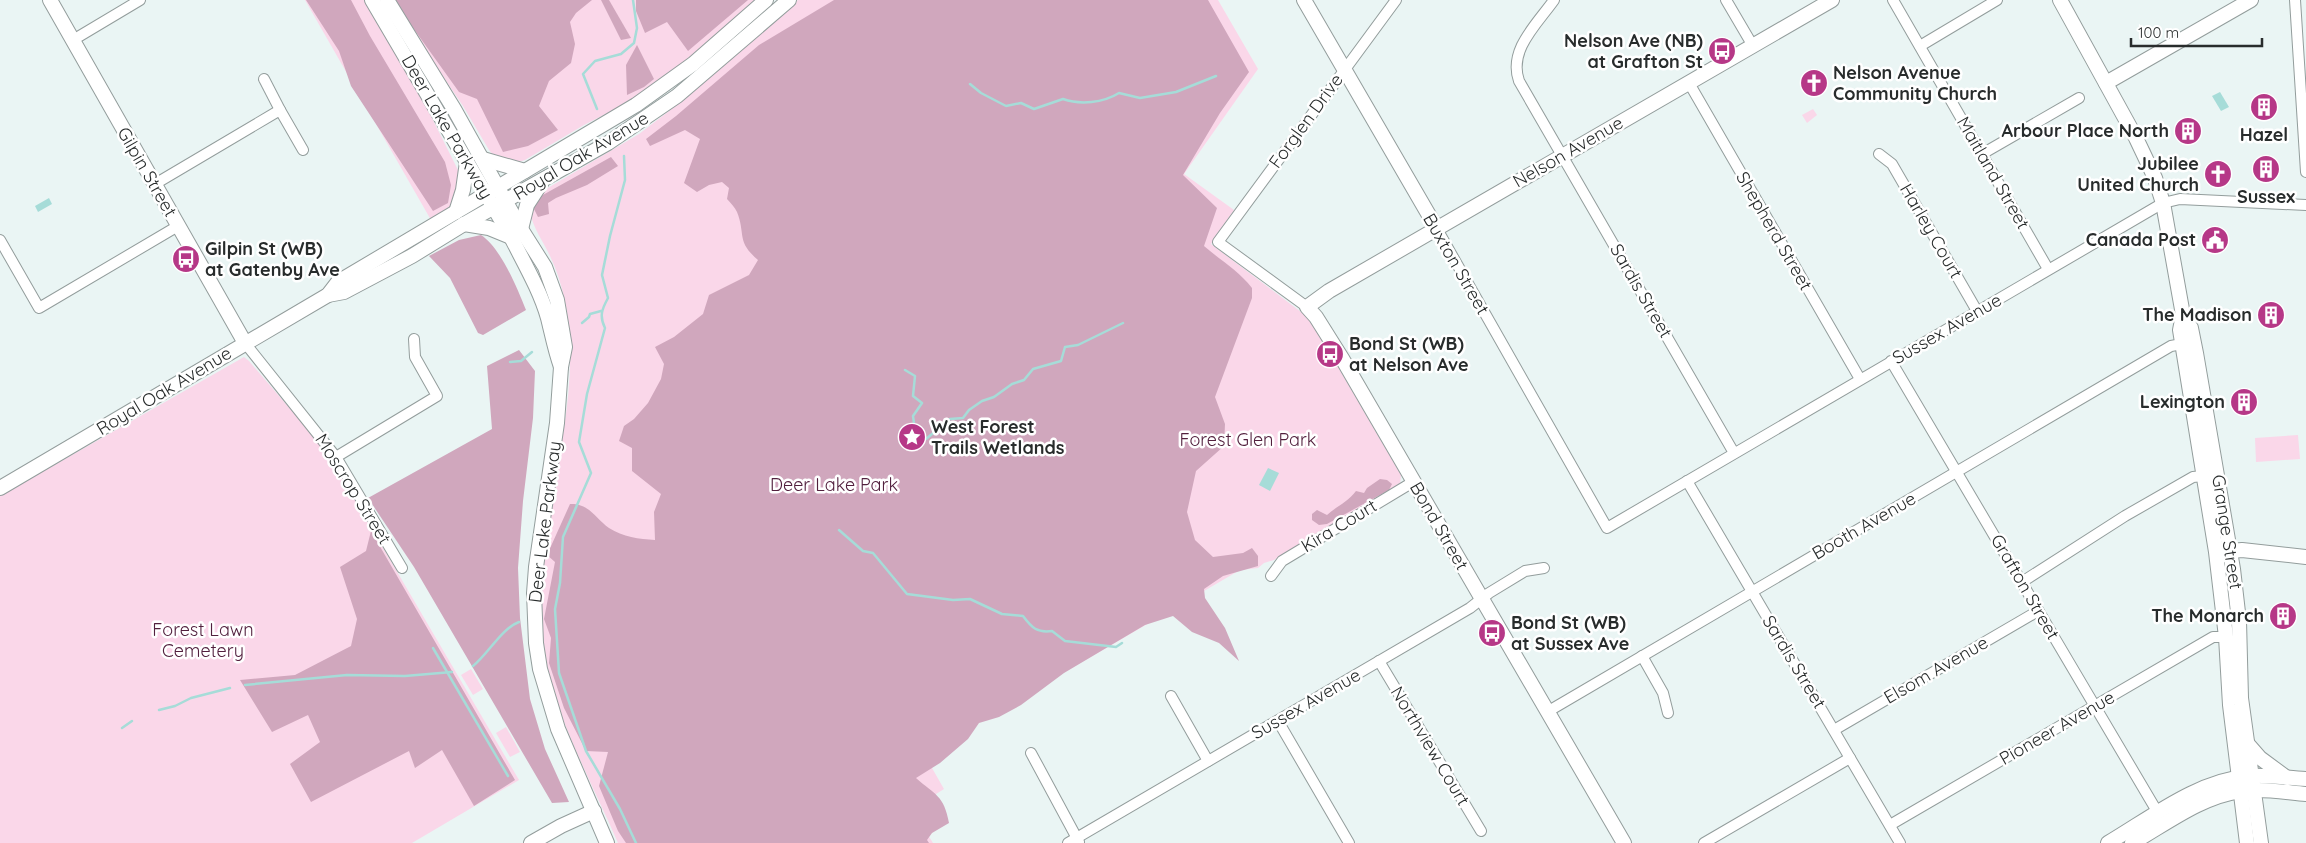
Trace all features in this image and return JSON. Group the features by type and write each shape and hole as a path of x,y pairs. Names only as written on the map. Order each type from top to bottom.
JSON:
{"main road":[{"name":"Gilpin Street","path":"50,0 245,343"},
{"name":"Deer Lake Parkway","path":"372,0 467,162 492,191 500,204 516,233 548,318 552,344 561,367 557,423 536,567 534,619 540,669 548,700 607,843"},
{"name":"Deer Lake Parkway","path":"387,0 483,159 492,191"},
{"name":"Royal Oak Avenue","path":"0,488 328,295 344,292 412,256 492,191 671,82 766,0"},
{"name":"Royal Oak Avenue","path":"460,218 500,204 608,143 677,96 789,0"},
{"name":"Buxton Street","path":"1304,0 1437,229"},
{"name":"Nelson Avenue","path":"1307,307 1329,291 1832,0"},
{"name":"Grange Street","path":"2060,0 2146,157 2164,203 2183,315 2180,330 2182,344 2216,552 2226,637 2230,705 2245,784 2260,843"},
{"path":"2106,83 2250,0"},
{"path":"483,159 525,171"},
{"path":"467,162 460,218 489,228 516,233 527,205 542,182"},
{"name":"Bond Street","path":"1307,307 1321,324 1624,843"},
{"name":"Grange Street","path":"2183,315 2191,328 2231,551 2239,621 2241,698 2246,742 2247,843"},
{"path":"2216,552 2231,551 2306,557"},
{"path":"2246,742 2260,758 2287,778"},
{"path":"2132,843 2208,801 2245,784 2287,778 2306,779"},
{"path":"2108,843 2198,790 2214,783 2245,784 2306,794"},
{"path":"530,843 594,811"}],"street":[{"path":"73,40 140,0"},
{"name":"Forglen Drive","path":"1218,242 1396,0"},
{"name":"Sardis Street","path":"1554,0 1520,47 1515,64 1519,81 1734,453"},
{"path":"1726,0 1753,46"},
{"name":"Maitland Street","path":"1893,0 2048,269"},
{"path":"1920,46 1997,0"},
{"path":"2295,0 2305,110 2306,172"},
{"path":"264,79 303,150"},
{"name":"Shepherd Street","path":"1688,83 1860,379"},
{"path":"1982,154 2079,98"},
{"path":"155,184 280,110"},
{"name":"Harley Court","path":"1879,154 1892,164 1978,311"},
{"name":"Sussex Avenue","path":"1607,528 2164,203 2180,199 2306,205"},
{"path":"0,240 39,308 178,226"},
{"name":"Buxton Street","path":"1437,229 1607,528"},
{"name":"Bond Street","path":"1218,242 1307,307"},
{"path":"336,457 438,396 415,357 414,339"},
{"name":"Moscrop Street","path":"245,343 336,457 402,568"},
{"name":"Booth Avenue","path":"1547,712 2171,346 2182,344"},
{"name":"Grafton Street","path":"1891,361 2158,813"},
{"path":"2022,582 2134,511 2193,477 2203,476"},
{"name":"Sardis Street","path":"1687,481 1900,843"},
{"name":"Kira Court","path":"1270,576 1282,561 1413,482"},
{"name":"Sussex Avenue","path":"1075,841 1475,605 1482,598 1525,571 1544,568"},
{"name":"Elsom Avenue","path":"1834,730 2038,611"},
{"name":"Pioneer Avenue","path":"1890,825 2214,637 2226,637"},
{"path":"1642,656 1663,693 1668,714"},
{"name":"Northview Court","path":"1379,661 1481,831"},
{"path":"1171,696 1208,761"},
{"path":"1278,721 1350,843"},
{"path":"1030,753 1075,841"},
{"path":"1704,843 1850,758"}],"green space":[{"path":"305,0 365,0 419,92 458,170 460,179 451,207 431,220"},
{"path":"306,0 351,0 370,36 445,162 451,185 448,203 433,211 351,86 339,51"},
{"path":"391,0 759,0 680,68 643,95 584,125 525,160 510,162 496,157 489,150 463,106"},
{"path":"393,0 592,0 576,13 570,22 575,44 571,63 549,81 539,106 558,130 528,146 503,152 477,99 459,92"},
{"path":"601,0 609,0 631,38 621,40"},
{"path":"636,0 748,0 688,51 667,22 645,33 636,11"},
{"name":"Deer Lake Park","path":"798,0 1218,0 1258,69 1184,174 1234,210 1211,244 1305,315 1316,329 1401,475 1400,485 1274,560 1264,563 1258,568 1240,570 924,754 944,789 914,808 932,833 928,835 933,843 618,843 577,754 565,723 545,661 540,629 539,596 541,565 567,407 570,376 570,344 567,311 562,288 530,212 541,192 639,134 669,111"},
{"name":"Deer Lake Park","path":"834,0 1208,0 1249,72 1220,113 1183,175 1217,208 1204,246 1247,282 1252,288 1252,298 1215,397 1225,424 1224,446 1196,471 1187,512 1195,540 1213,557 1243,553 1252,548 1258,556 1258,566 1223,576 1204,589 1205,598 1225,628 1239,661 1219,643 1192,632 1173,616 1145,625 1064,673 1021,705 999,717 979,723 968,739 940,763 916,778 938,796 947,814 949,823 932,833 927,840 929,843 626,843 618,831 599,786 608,752 586,751 564,708 549,663 551,638 544,619 555,562 547,555 570,504 577,504 587,509 609,528 620,534 655,540 654,512 661,494 632,471 632,448 619,441 624,426 634,419 648,403 661,379 664,364 655,347 674,337 703,314 709,295 749,275 758,260 744,243 737,212 727,199 729,188 722,182 709,185 697,192 684,183 700,139 685,130 650,146 646,139 676,116 759,45"},
{"path":"637,45 654,79 644,87 627,95 626,65"},
{"path":"1813,109 1817,115 1807,123 1802,115"},
{"path":"611,157 618,166 587,185 548,203 549,214 538,217 533,207 541,196"},
{"path":"481,235 502,259 526,310 483,335 478,333 450,278 429,256 459,240"},
{"path":"519,350 535,371 533,418 523,501 518,568 520,618 530,699 545,749 569,802 552,803 414,567 368,498 492,429 487,366"},
{"name":"Forest Lawn Cemetery","path":"244,357 316,439 334,464 519,780 412,843 0,843 0,496"},
{"path":"2298,435 2300,459 2256,462 2255,438"},
{"path":"1380,479 1387,480 1392,484 1389,490 1327,524 1319,525 1312,520 1312,514 1317,510 1327,515 1350,498 1356,491 1364,493 1367,488"},
{"path":"371,531 515,780 474,806 442,750 415,768 409,751 311,802 290,764 320,742 308,715 272,732 240,680 295,675 351,646 357,619 340,567 366,551"},
{"path":"471,669 483,689 473,695 461,675"},
{"path":"506,727 520,752 510,757 496,733"}],"water":[{"path":"2220,92 2229,107 2221,111 2212,96"},
{"path":"49,198 52,204 38,212 35,206"},
{"path":"1268,468 1279,473 1270,491 1259,485"}],"waterway":[{"path":"597,109 583,74 595,61 621,54 634,43 637,28 633,0"},
{"path":"970,84 981,93 1006,106 1021,103 1034,109 1063,99 1091,102 1106,99 1119,93 1140,98 1176,92 1216,76"},
{"path":"624,156 625,180 602,275 608,298 602,313 605,328 587,394 579,442 591,473 563,537 560,583 555,609 559,673 586,751 620,809 636,843"},
{"path":"582,323 590,314 601,311"},
{"path":"905,370 915,376 913,396 922,403 913,416 915,430 922,439 926,439 950,419 963,418 969,410 982,401 994,397 1012,384 1024,380 1033,369 1061,361 1065,347 1078,345 1123,323"},
{"path":"510,362 521,361 532,352"},
{"path":"839,530 863,551 873,553 907,594 953,600 970,599 1002,614 1023,616 1035,629 1052,631 1065,641 1116,647 1122,643"},
{"path":"473,666 501,635 519,622"},
{"path":"433,648 508,776"},
{"path":"245,685 347,675 405,676 452,672"},
{"path":"159,710 175,706 191,698 230,688"},
{"path":"122,728 132,721"}],"place":[{"name":"Nelson Ave (NB) at Grafton St","path":"1722,51"},
{"name":"Nelson Avenue Community Church","path":"1814,83"},
{"name":"Hazel","path":"2264,107"},
{"name":"Arbour Place North","path":"2188,131"},
{"name":"Sussex","path":"2266,169"},
{"name":"Jubilee United Church","path":"2218,174"},
{"name":"Canada Post","path":"2215,240"},
{"name":"Gilpin St (WB) at Gatenby Ave","path":"186,259"},
{"name":"The Madison","path":"2271,315"},
{"name":"Bond St (WB) at Nelson Ave","path":"1330,354"},
{"name":"Lexington","path":"2244,402"},
{"name":"West Forest Trails Wetlands","path":"912,437"},
{"name":"The Monarch","path":"2283,616"},
{"name":"Bond St (WB) at Sussex Ave","path":"1492,633"}],"park label":[{"name":"Forest Glen Park","path":"1248,440"}]}
